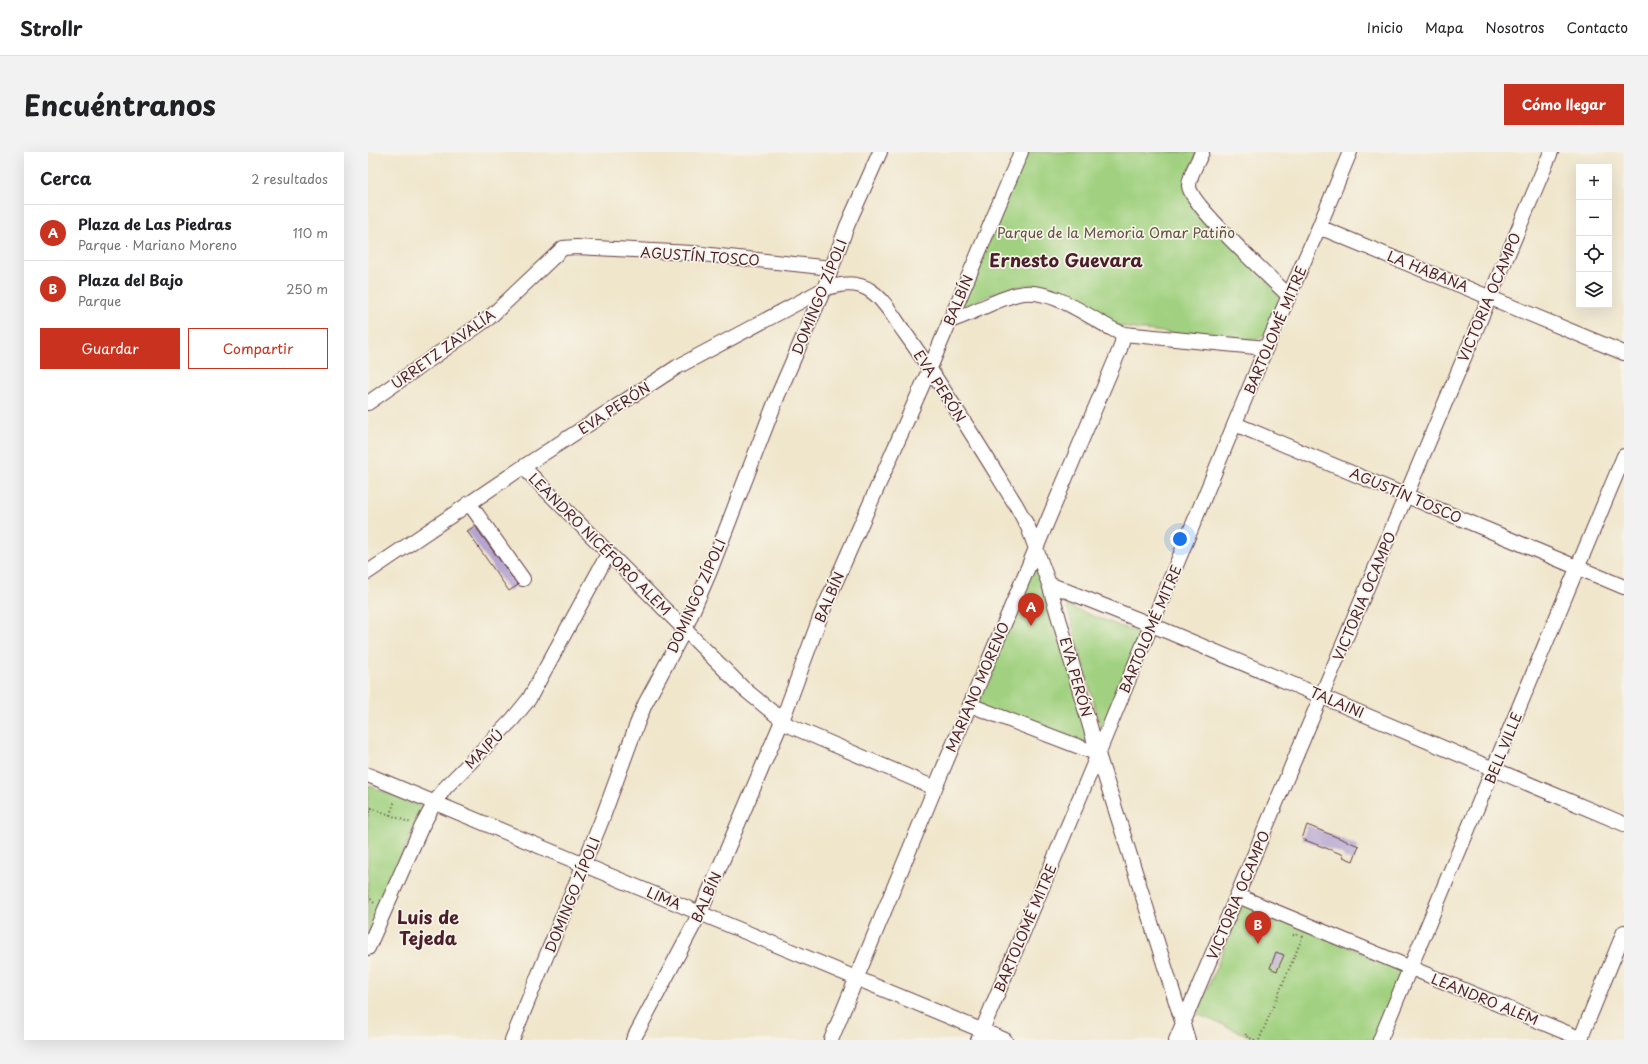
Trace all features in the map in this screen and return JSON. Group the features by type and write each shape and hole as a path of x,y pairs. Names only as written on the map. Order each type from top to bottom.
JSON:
{"street":[{"name":"DOMINGO ZÍPOLI","path":"512,1040 584,864 645,704 685,630 710,571 778,395 824,289 847,226 880,152"},
{"name":"BALBÍN","path":"633,1040 700,913 782,721 821,615 930,368 1021,152"},
{"path":"1202,152 1190,182 1191,193 1205,213 1289,296"},
{"name":"BARTOLOMÉ MITRE","path":"980,1035 1152,625 1266,348 1320,227 1350,152"},
{"name":"VICTORIA OCAMPO","path":"1176,1040 1551,152"},
{"name":"LA HABANA","path":"1320,227 1490,296 1624,353"},
{"name":"AGUSTÍN TOSCO","path":"569,247 692,253 831,268"},
{"name":"URRETZ ZAVALÍA","path":"368,403 489,318 558,251 569,247"},
{"name":"EVA PERÓN","path":"368,572 523,467 677,367 824,289 840,284 849,284 871,291 886,307 930,368 1016,504 1028,527 1049,584 1098,754 1188,1040"},
{"path":"949,321 964,317 1006,298 1032,292 1055,298 1124,334 1266,348"},
{"name":"MARIANO MORENO","path":"831,1040 935,788 1120,349 1124,334"},
{"name":"AGUSTÍN TOSCO","path":"1235,424 1624,587"},
{"name":"BELL VILLE","path":"1380,1040 1624,456"},
{"name":"LEANDRO NICÉFORO ALEM","path":"523,467 743,688 782,721 935,788"},
{"path":"470,503 523,580"},
{"name":"MAIPÚ","path":"368,948 434,802 445,788 512,720 525,704 608,554"},
{"name":"TALAINI","path":"1049,584 1152,625 1624,824"},
{"path":"970,705 1098,754"},
{"name":"LIMA","path":"368,775 856,977 980,1035 1004,1040"},
{"path":"1238,896 1411,968"},
{"path":"1581,1040 1624,932"},
{"name":"LEANDRO ALEM","path":"1411,968 1581,1040"}],"path":[{"path":"390,815 395,800"},
{"path":"368,816 372,808 421,828"},
{"path":"368,896 375,903 372,909"},
{"path":"1259,1040 1306,931"},
{"path":"1246,1034 1245,1036 1255,1040"}],"green space":[{"name":"Parque de la Memoria Omar Patiño","path":"1025,152 1197,152 1185,182 1282,299 1266,335 1249,341 1119,326 1056,290 1044,286 1032,285 1008,288 963,308 962,306"},
{"path":"1036,547 1098,754 970,705"},
{"path":"1067,606 1143,635 1102,732"},
{"path":"368,785 422,807 368,940"},
{"path":"1243,903 1405,970 1376,1040 1259,1040 1197,1014"}],"building":[{"path":"475,526 518,585 509,591 467,531"},
{"path":"1307,825 1359,846 1353,861 1343,857 1344,855 1302,839"},
{"path":"1276,952 1284,955 1277,971 1270,968"}],"place":[{"name":"Plaza de Las Piedras","path":"1031,626"},
{"name":"Plaza del Bajo","path":"1258,944"}],"district":[{"name":"Ernesto Guevara","path":"1066,259"},
{"name":"Luis de Tejeda","path":"428,926"}]}
